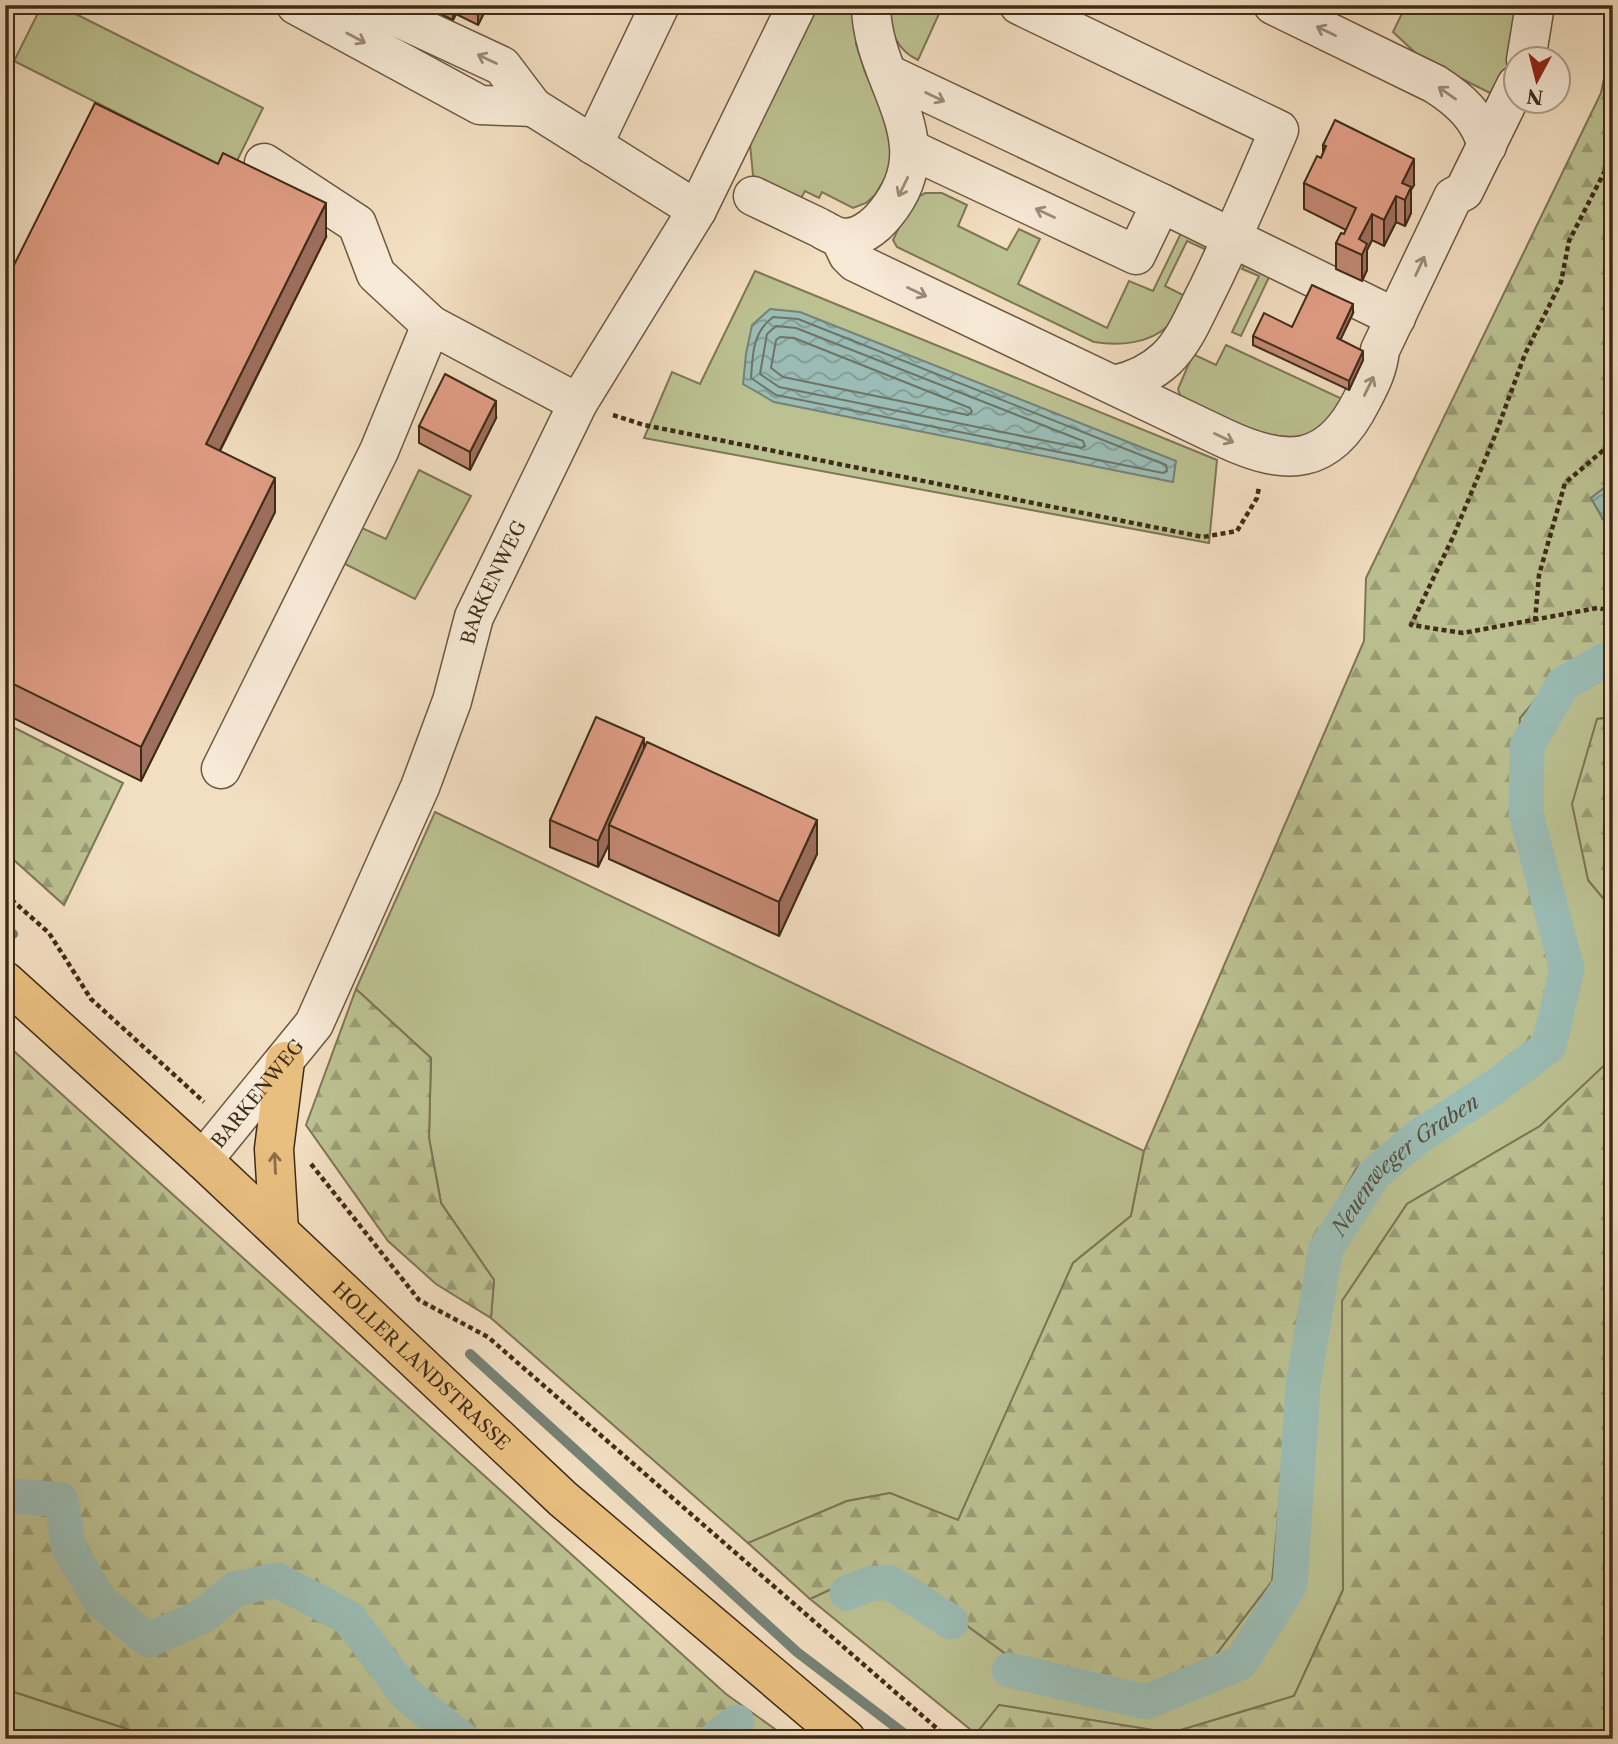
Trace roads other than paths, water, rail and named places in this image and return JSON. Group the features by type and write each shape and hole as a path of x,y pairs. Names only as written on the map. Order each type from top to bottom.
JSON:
{"main road":[{"name":"HOLLER LANDSTRASSE","path":"5,981 203,1160 564,1499 846,1739"},
{"path":"279,1231 274,1149 285,1061"}],"street":[{"path":"296,5 480,105 533,107"},
{"path":"371,5 502,65 533,107 697,211"},
{"path":"593,145 660,5"},
{"name":"BARKENWEG","path":"203,1160 314,1024 421,787 452,701 474,617 578,403 697,211 797,5"},
{"path":"753,196 840,237 870,229 894,204 910,169 910,149 904,120 877,42 871,5"},
{"path":"1019,5 1279,130 1233,238 1192,321 1168,358 1143,376 1114,386"},
{"path":"1273,5 1435,84 1465,106 1483,133 1487,146"},
{"path":"1528,46 1535,5"},
{"path":"888,74 1396,318"},
{"path":"840,237 848,255 855,262 1250,450 1267,456 1284,457 1316,452 1344,431 1353,419 1378,367 1380,350 1453,197 1464,191 1502,116"},
{"path":"910,149 1136,256 1161,203"},
{"path":"264,163 357,225 376,274 431,325 578,403"},
{"path":"221,769 379,451 431,325"}],"water":[{"path":"770,309 800,312 1176,461 1173,482 774,402 743,384 752,325"},
{"path":"1613,481 1613,527 1607,526 1591,498"}],"waterway":[{"name":"Neuenweger Graben","path":"1009,1670 1146,1702 1240,1663 1290,1585 1303,1385 1326,1248 1375,1173 1418,1137 1493,1088 1549,1046 1567,969 1526,814 1527,746 1563,684 1605,660 1613,660"},
{"path":"5,927 13,934"},
{"path":"470,1354 797,1652 906,1735"},
{"name":"Neuenweger Graben","path":"5,1495 61,1500 69,1549 101,1602 149,1640 203,1616 235,1589 277,1580 349,1618 406,1694 462,1739"},
{"name":"Neuenweger Graben","path":"847,1593 869,1584 889,1582 951,1622"},
{"name":"Neuenweger Graben","path":"715,1739 737,1722"}]}
